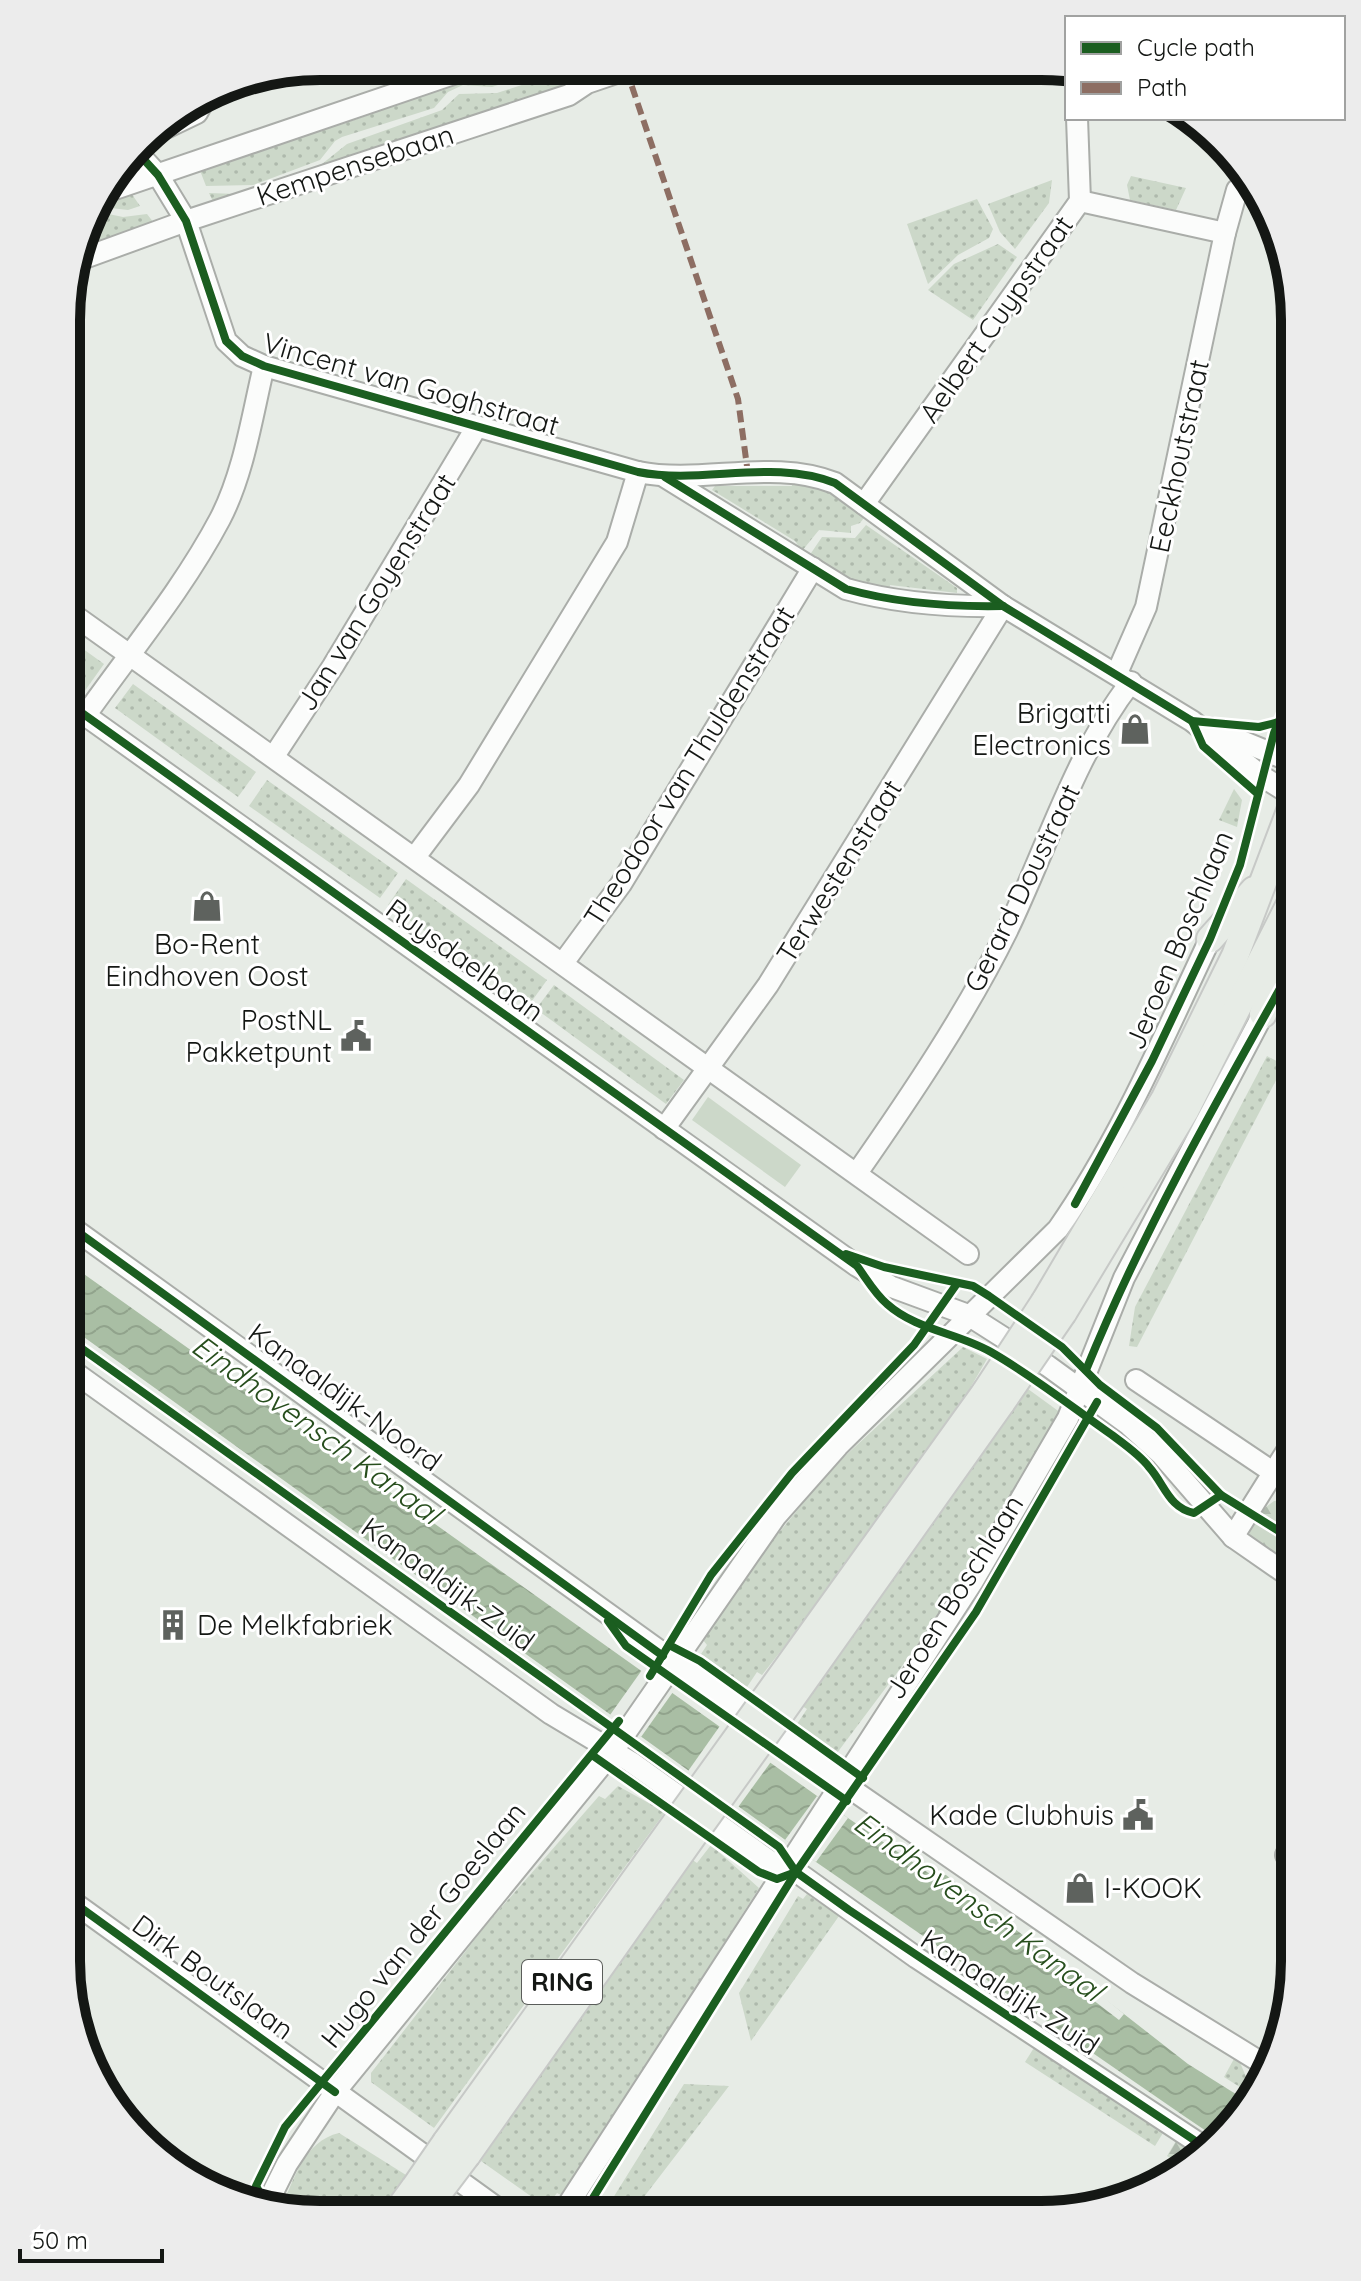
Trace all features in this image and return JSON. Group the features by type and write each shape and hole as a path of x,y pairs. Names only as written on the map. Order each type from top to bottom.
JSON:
{"main road":[{"name":"Jeroen Boschlaan","path":"1054,1307 1165,1098 1235,956 1281,836"},
{"path":"1210,939 1265,878"},
{"name":"Jeroen Boschlaan","path":"424,2200 456,2148 994,1397 1185,1111 1281,926"},
{"path":"1263,1014 1277,975 1281,937"}],"street":[{"name":"Kempensebaan","path":"120,188 434,81"},
{"name":"Kempensebaan","path":"89,256 186,221 569,95 594,81"},
{"name":"Aelbert Cuypstraat","path":"864,504 1080,201 1077,120"},
{"name":"Vincent van Goghstraat","path":"143,159 158,175 186,221 226,341 242,356 264,366 476,428 665,477"},
{"name":"Eeckhoutstraat","path":"1124,677 1146,607 1225,233 1237,190 1241,188"},
{"path":"1080,201 1225,233"},
{"path":"85,716 174,595 221,517 236,478 264,366"},
{"name":"Jan van Goyenstraat","path":"274,756 333,666 476,428"},
{"path":"415,857 469,785 617,542 638,472"},
{"path":"665,477 803,474 835,483 1003,606 1192,721 1281,789"},
{"path":"665,477 846,589 870,596 963,607 1003,606"},
{"name":"Theodoor van Thuldenstraat","path":"563,963 621,884 813,568"},
{"name":"Terwestenstraat","path":"664,1129 768,985 1003,606"},
{"name":"Ruysdaelbaan","path":"80,619 968,1254"},
{"name":"Gerard Doustraat","path":"857,1173 910,1096 1005,934 1124,677"},
{"name":"Ruysdaelbaan","path":"80,712 880,1280 968,1315 1081,1390 1161,1454 1233,1537 1280,1570"},
{"path":"1192,721 1281,757"},
{"name":"Jeroen Boschlaan","path":"629,1729 776,1516 838,1446 1058,1229 1075,1204 1152,1061 1210,939"},
{"name":"Jeroen Boschlaan","path":"784,1868 973,1581 1068,1418 1124,1278 1263,1014"},
{"name":"Kanaaldijk-Noord","path":"80,1233 841,1782 1132,1983 1259,2061"},
{"name":"Kanaaldijk-Zuid","path":"80,1376 551,1714 613,1751 784,1868 801,1875 917,1958 1197,2142"},
{"path":"1136,1380 1280,1477"},
{"path":"1233,1537 1280,1462"},
{"name":"Hugo van der Goeslaan","path":"271,2196 287,2164 335,2092 629,1729"},
{"path":"570,2201 784,1868"},
{"name":"Dirk Boutslaan","path":"80,1907 487,2201"}],"green space":[{"path":"468,81 511,81 492,87 463,85 448,92 434,108 342,137 320,160 253,185 206,186 199,168 325,124 332,127 360,118 412,93 435,92"},
{"path":"535,81 581,81 550,94 543,92 493,109 488,116 438,132 430,130 216,208 209,193 237,194 312,172 347,144 442,110 459,94 497,93"},
{"path":"1131,176 1186,188 1176,210 1130,200 1127,185"},
{"path":"1052,180 1049,203 1015,249 1000,232 988,204"},
{"path":"129,190 140,206 128,210 108,208 116,195"},
{"path":"977,199 993,229 989,238 958,255 928,284 907,224"},
{"path":"105,213 123,217 147,214 157,227 92,249"},
{"path":"998,244 1017,257 973,320 928,290 954,264"},
{"path":"792,478 813,480 868,513 860,523 851,526 851,533 819,530 802,551 795,541 712,490 715,486 792,486"},
{"path":"866,525 957,588 957,593 890,585 889,593 867,590 807,559 822,537 855,538"},
{"path":"80,647 104,664 84,692 80,689"},
{"path":"133,684 256,772 238,797 115,708"},
{"path":"267,780 398,873 380,898 249,806"},
{"path":"1234,789 1242,800 1237,827 1219,820"},
{"path":"406,879 547,980 529,1005 388,905"},
{"path":"554,985 684,1080 666,1104 536,1009"},
{"path":"1267,1056 1281,1063 1281,1072 1137,1347 1129,1346 1135,1307"},
{"path":"708,1097 801,1165 785,1187 692,1120"},
{"path":"963,1347 987,1359 947,1428 872,1535 762,1675 757,1672 747,1687 701,1654 707,1645 703,1640 768,1546 831,1469"},
{"path":"1028,1389 1061,1413 959,1590 837,1753 795,1727 807,1709 802,1706 959,1487 1004,1409 1014,1410"},
{"path":"1280,1500 1280,1558 1249,1536 1251,1518 1274,1501"},
{"path":"618,1786 665,1812 434,2128 371,2082 371,2073 486,1925 599,1796 605,1799"},
{"path":"711,1845 759,1888 563,2196 557,2193 551,2201 538,2201 481,2161 688,1857 697,1863"},
{"path":"807,1894 839,1916 751,2041 739,1993 798,1896 803,1899"},
{"path":"1037,2043 1166,2128 1155,2146 1025,2062"},
{"path":"1235,2057 1248,2082 1243,2089 1224,2077"},
{"path":"684,2084 729,2086 641,2201 611,2201"},
{"path":"339,2133 406,2175 388,2201 285,2198 302,2163 327,2137"},
{"path":"1179,2136 1193,2146 1174,2160 1167,2156"}],"water":[{"name":"Eindhovensch Kanaal","path":"80,1271 848,1818 930,1874 946,1875 1188,2064 1239,2096 1209,2133 816,1862 80,1334"}],"pier":[{"path":"642,1670 673,1692 641,1737 610,1715"},
{"path":"722,1723 773,1759 736,1810 686,1774"},
{"path":"817,1796 848,1818 816,1862 785,1840"},
{"path":"1090,1986 1124,2014 1119,2020 1084,1993"}],"marked path":[{"path":"630,81 738,399 748,474"}],"cycle path":[{"path":"143,159 158,175 186,221 226,341 242,356 264,366 638,472 687,476 787,473 835,483 1003,606 1192,721 1259,727 1279,722"},
{"path":"665,477 846,589 924,603 1003,606"},
{"path":"80,712 857,1266 879,1296 898,1313 991,1352 1112,1435 1145,1463 1179,1506 1194,1513 1221,1495"},
{"path":"1075,1204 1152,1061 1210,939 1240,865 1281,717"},
{"path":"1192,721 1203,746 1258,794"},
{"path":"1086,1370 1158,1214 1281,988"},
{"path":"80,1233 663,1656"},
{"path":"846,1254 884,1267 973,1286 989,1296 1062,1347 1100,1385 1157,1428 1221,1495 1280,1532"},
{"path":"650,1676 711,1575 792,1473 914,1345 956,1285"},
{"path":"80,1347 779,1847 796,1872 849,1910 1197,2142"},
{"path":"591,2201 796,1872 976,1612 1097,1402"},
{"path":"608,1621 626,1646 847,1801"},
{"path":"669,1645 700,1661 863,1778"},
{"path":"260,2193 256,2186 285,2127 619,1721"},
{"path":"592,1755 759,1872 777,1879 796,1872"},
{"path":"80,1907 335,2092"}],"place":[{"name":"Brigatti Electronics","path":"1135,729"},
{"name":"Bo-Rent Eindhoven Oost","path":"207,906"},
{"name":"PostNL Pakketpunt","path":"356,1036"},
{"name":"De Melkfabriek","path":"173,1625"},
{"name":"Kade Clubhuis","path":"1138,1815"},
{"name":"I-KOOK","path":"1080,1888"}]}
